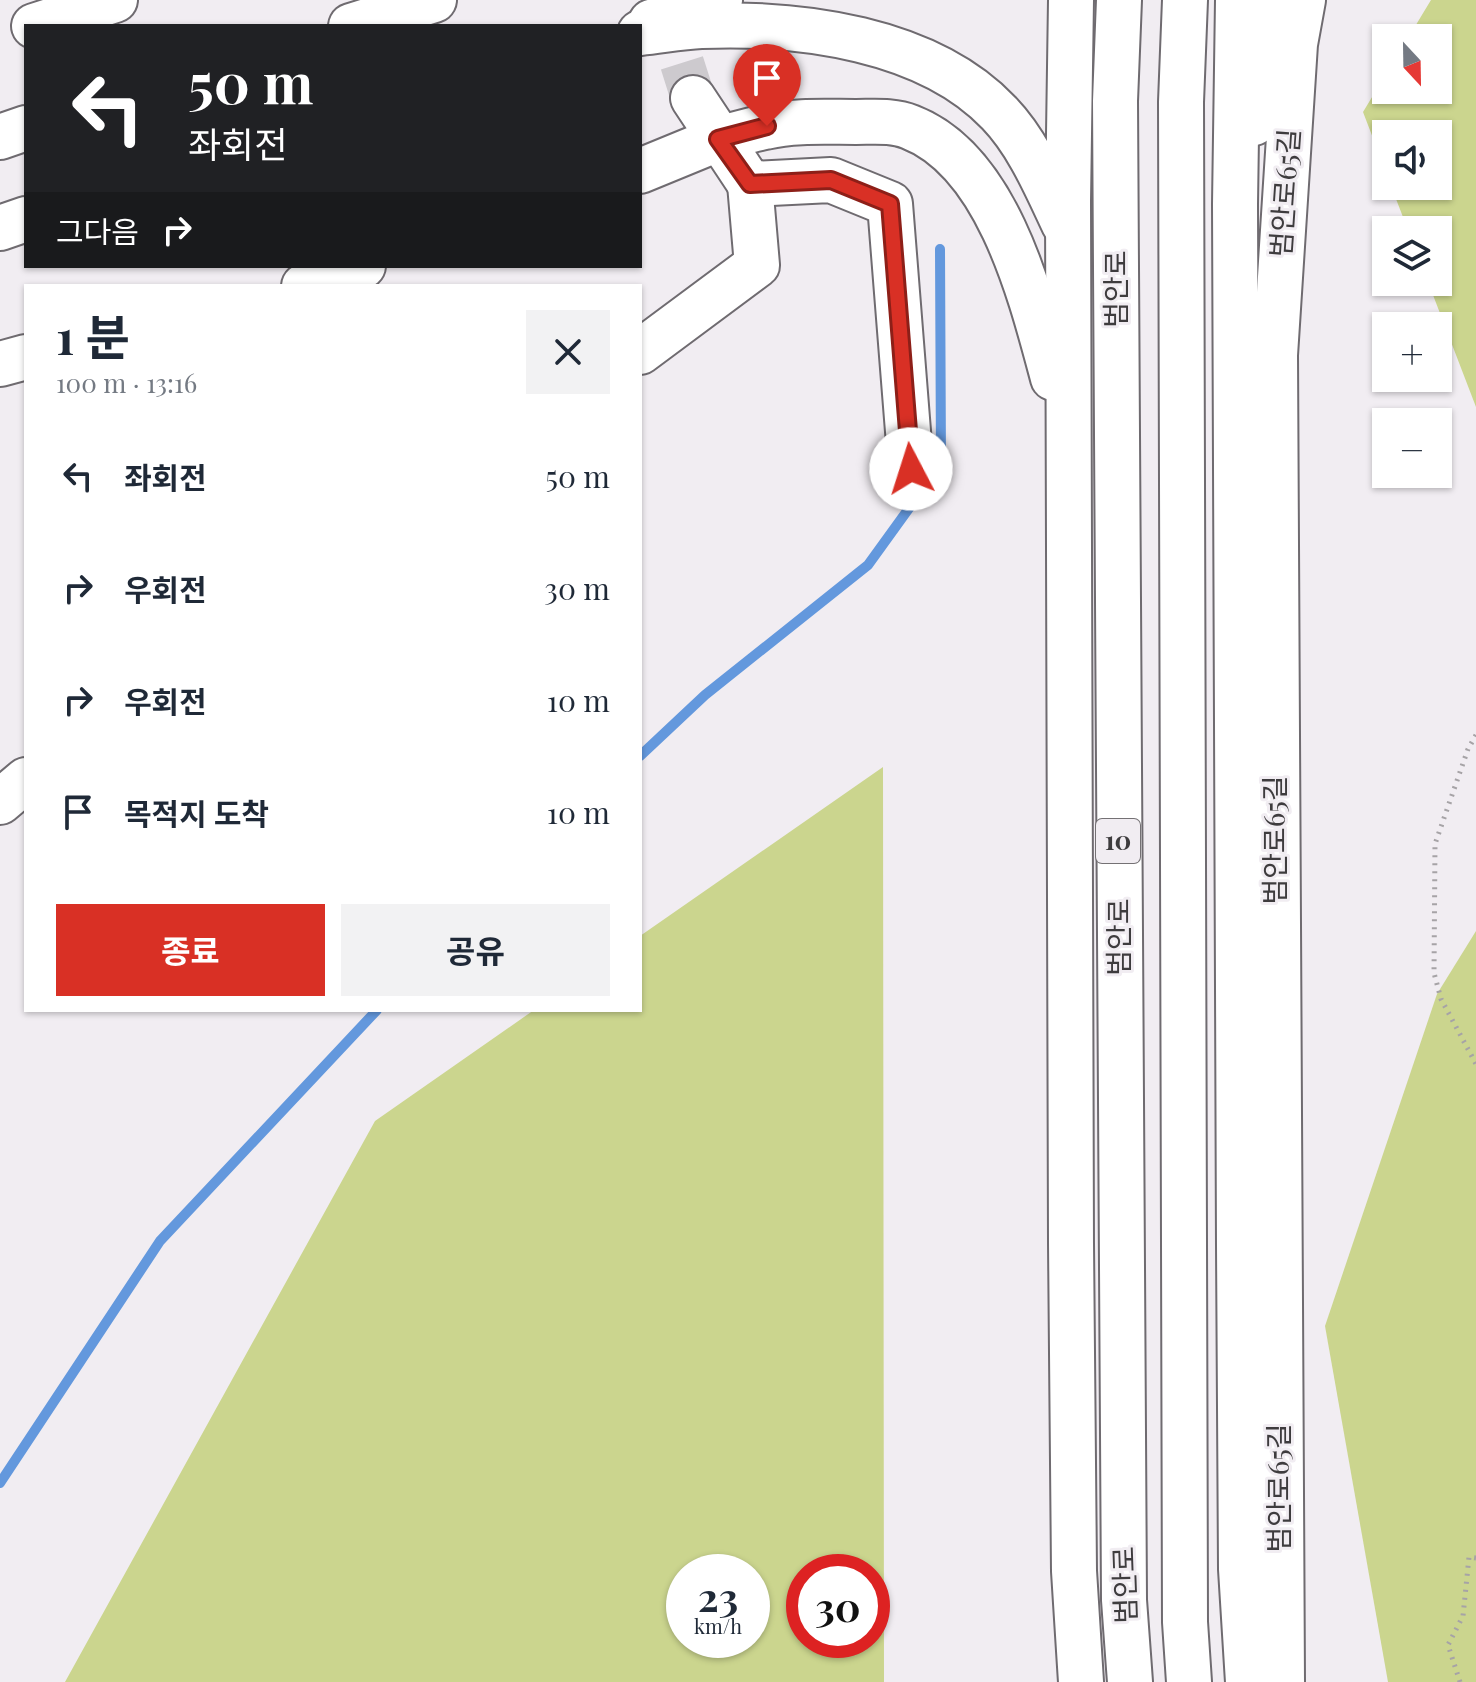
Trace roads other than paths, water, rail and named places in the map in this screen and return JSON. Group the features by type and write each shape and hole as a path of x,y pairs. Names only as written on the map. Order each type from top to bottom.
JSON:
{"main road":[{"path":"40,24 115,0"},
{"path":"357,24 434,0"},
{"path":"642,25 720,0"},
{"path":"1071,0 1068,234 1074,1571 1081,1682"},
{"name":"범안로","path":"1119,0 1115,101 1118,826 1124,1600 1130,1682"},
{"path":"1185,0 1181,102 1185,1607 1189,1682"},
{"path":"1238,0 1235,204 1241,1553 1248,1682"},
{"path":"1235,204 1282,0"},
{"name":"범안로65길","path":"1282,1682 1275,355 1295,44 1303,0"},
{"path":"642,33 700,26 779,28 843,37 903,52 937,67 970,87 1000,113 1033,162 1068,234"},
{"path":"0,37 24,29"},
{"path":"642,351 757,265 750,184 718,139 704,93"},
{"path":"642,170 718,139 767,126 804,122 892,122 909,126 947,148 962,164 994,212 1023,271 1069,439"},
{"path":"0,137 24,129"},
{"path":"750,184 831,180 890,204 911,469"},
{"path":"0,228 24,220"},
{"path":"310,284 357,268"},
{"path":"0,364 24,358"},
{"path":"0,802 24,782"}],"waterway":[{"path":"642,754 705,695 868,565 941,464 940,249"},
{"path":"0,1483 160,1241 375,1012"}],"tunnel":[{"path":"662,0 693,98"}]}
